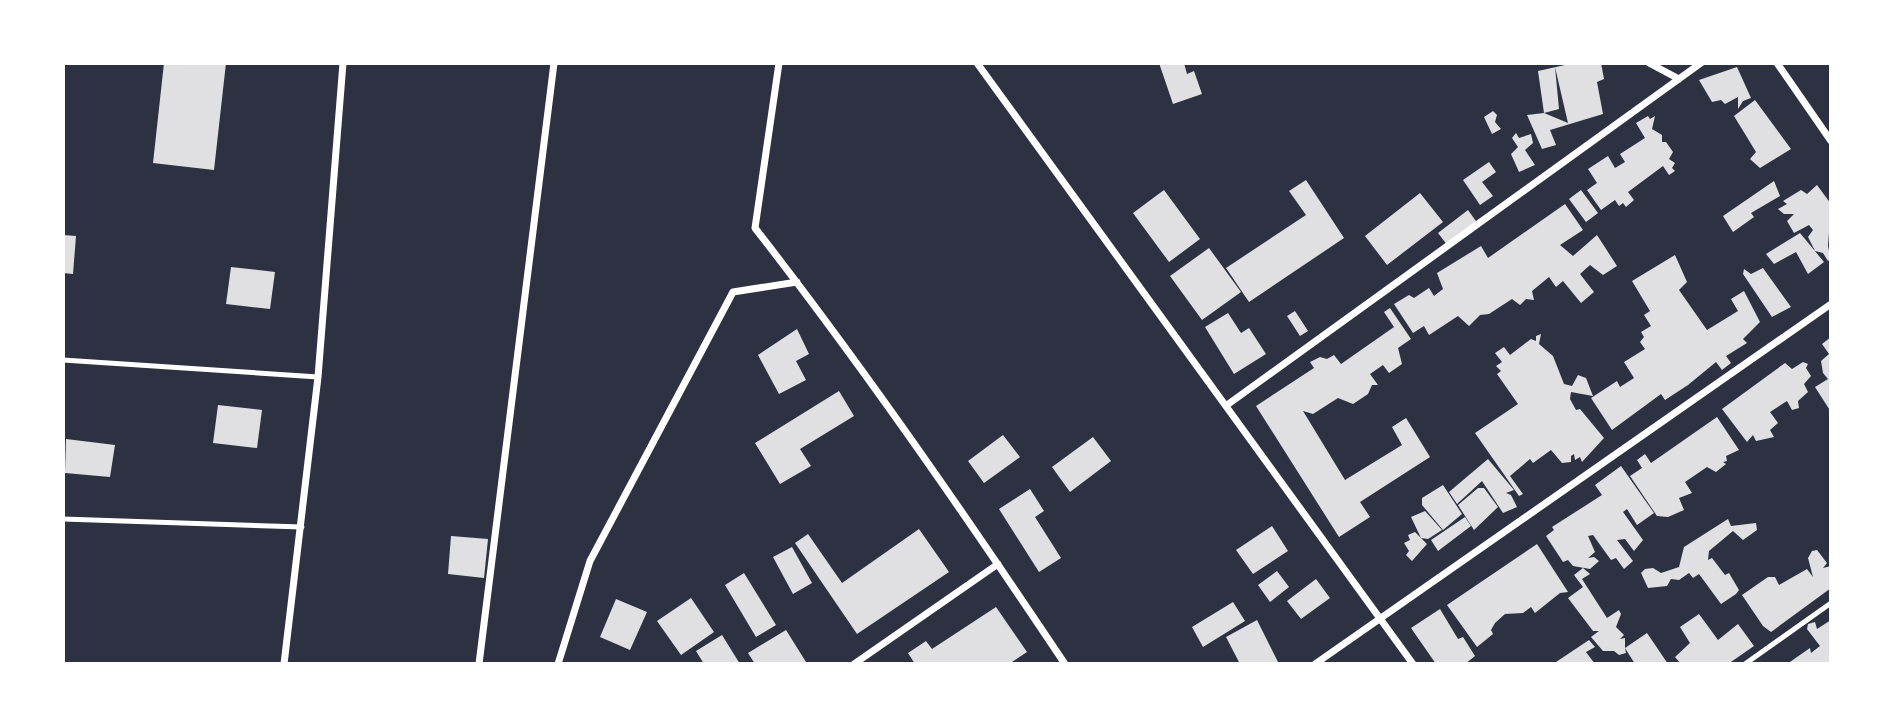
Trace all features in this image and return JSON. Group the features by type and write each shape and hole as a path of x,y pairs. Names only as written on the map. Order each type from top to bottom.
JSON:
{"street":[{"path":"284,664 318,377 343,63"},
{"path":"479,664 554,63"},
{"path":"779,63 755,228 797,282 998,564 1065,664"},
{"path":"977,63 1413,664"},
{"path":"1649,63 1679,79"},
{"path":"1227,405 1701,63"},
{"path":"1777,63 1831,141"},
{"path":"558,664 590,561 733,292 797,282"},
{"path":"1315,664 1831,304"},
{"path":"853,664 998,564"}],"lane":[{"path":"63,360 318,377"},
{"path":"63,519 302,527"},
{"path":"1745,664 1831,603"}],"building":[{"path":"164,63 226,63 214,170 153,163"},
{"path":"1159,63 1184,63 1187,74 1194,71 1202,94 1173,104"},
{"path":"1574,63 1601,63 1604,79 1597,82 1603,114 1550,130 1556,145 1542,149 1527,115 1544,113 1568,123 1555,67"},
{"path":"1555,67 1559,109 1544,113 1538,71"},
{"path":"1737,67 1751,98 1743,101 1738,109 1738,97 1725,104 1721,100 1712,102 1699,80"},
{"path":"1755,100 1791,149 1760,168 1750,159 1756,152 1734,116"},
{"path":"1493,111 1497,115 1495,122 1501,129 1492,134 1484,117"},
{"path":"1648,116 1650,119 1655,116 1652,129 1662,135 1662,142 1666,142 1673,152 1669,159 1675,163 1672,168 1675,171 1669,175 1663,166 1628,192 1634,200 1626,207 1623,203 1619,206 1615,200 1601,210 1587,190 1597,183 1588,169 1608,156 1615,168 1625,162 1620,154 1645,138 1636,123"},
{"path":"1516,133 1519,138 1531,134 1533,143 1525,150 1535,165 1519,172 1511,154 1518,147 1512,138"},
{"path":"1489,162 1496,172 1482,182 1493,196 1480,205 1463,180"},
{"path":"1306,180 1344,238 1249,302 1226,268 1306,215 1289,191"},
{"path":"1774,181 1780,196 1751,213 1754,217 1733,232 1723,216"},
{"path":"1817,185 1831,204 1828,246 1831,259 1828,261 1823,253 1815,251 1808,237 1813,230 1809,225 1794,233 1787,221 1794,214 1784,214 1778,209 1787,204 1783,201 1801,190 1807,194"},
{"path":"1164,190 1200,239 1169,262 1133,213"},
{"path":"1581,190 1598,213 1586,222 1569,199"},
{"path":"1420,193 1443,222 1387,265 1365,236"},
{"path":"1565,204 1583,230 1560,245 1573,256 1597,235 1617,266 1603,275 1590,265 1580,274 1594,292 1581,303 1563,281 1556,287 1549,277 1532,291 1534,300 1526,299 1520,305 1512,299 1489,314 1480,315 1469,326 1458,316 1429,335 1424,326 1413,333 1394,304 1409,295 1414,298 1429,288 1434,296 1443,289 1437,273 1481,246 1488,258"},
{"path":"1468,210 1478,224 1448,246 1438,233"},
{"path":"1800,233 1824,262 1808,274 1796,252 1774,264 1766,254"},
{"path":"63,235 76,236 73,274 63,273"},
{"path":"1209,248 1241,292 1202,320 1170,276"},
{"path":"1675,255 1687,282 1679,290 1707,330 1738,311 1731,299 1744,291 1760,322 1743,339 1747,343 1726,356 1731,363 1722,370 1716,362 1688,385 1665,400 1661,394 1612,430 1591,398 1617,381 1620,387 1634,378 1624,362 1645,349 1640,342 1644,337 1641,332 1651,326 1644,315 1650,311 1632,281"},
{"path":"231,267 275,272 270,309 226,304"},
{"path":"1763,268 1791,307 1772,317 1743,274 1744,269 1751,274"},
{"path":"1390,308 1411,339 1398,348 1402,364 1389,373 1383,365 1370,374 1378,385 1372,385 1368,394 1353,404 1338,398 1313,414 1303,411 1345,480 1402,445 1392,427 1406,418 1430,457 1360,502 1370,517 1339,537 1256,406 1314,368 1310,362 1334,355 1341,364 1394,327 1384,312"},
{"path":"1295,311 1308,331 1300,336 1287,316"},
{"path":"1228,313 1241,333 1249,328 1266,354 1234,374 1205,327"},
{"path":"797,329 809,354 796,361 806,380 779,394 758,355"},
{"path":"1541,334 1539,344 1553,356 1564,384 1572,386 1578,375 1586,378 1593,396 1571,392 1570,399 1576,410 1580,409 1604,438 1582,462 1580,457 1575,460 1574,454 1571,456 1571,462 1562,463 1551,450 1533,463 1530,459 1510,476 1523,494 1519,496 1475,433 1518,404 1497,374 1501,371 1496,366 1502,362 1495,353 1504,347 1510,355 1531,339 1536,341 1536,336"},
{"path":"1831,337 1831,412 1815,387 1828,379 1823,373 1821,361 1829,354 1822,344"},
{"path":"1803,362 1808,364 1806,368 1811,376 1804,384 1808,392 1798,401 1799,408 1792,410 1787,401 1770,412 1778,423 1770,430 1774,437 1756,441 1753,435 1747,442 1722,409 1785,363 1792,369"},
{"path":"839,391 854,416 800,449 811,466 780,484 755,443"},
{"path":"218,405 262,410 257,448 213,443"},
{"path":"1717,417 1739,450 1726,456 1727,461 1723,462 1726,464 1716,472 1707,467 1685,482 1692,493 1679,498 1684,510 1668,517 1657,516 1630,476 1642,468 1637,460 1645,454 1651,463"},
{"path":"1003,435 1020,457 984,483 968,461"},
{"path":"1093,437 1111,461 1070,492 1052,467"},
{"path":"66,439 115,445 110,477 65,473"},
{"path":"1488,459 1514,490 1506,493 1511,495 1517,507 1503,513 1482,481 1457,504 1449,492"},
{"path":"1621,466 1654,513 1637,525 1627,509 1623,512 1643,540 1634,551 1625,539 1617,540 1633,561 1624,569 1616,558 1611,560 1593,535 1588,536 1595,552 1588,558 1594,557 1599,561 1590,569 1573,566 1568,560 1563,562 1546,536 1554,530 1552,527 1602,495 1595,485"},
{"path":"1443,485 1462,514 1443,530 1422,505 1422,498"},
{"path":"1478,488 1484,488 1498,507 1474,530 1458,505"},
{"path":"1030,489 1044,511 1035,517 1061,558 1039,572 999,509"},
{"path":"1425,511 1442,530 1428,539 1421,538 1411,517"},
{"path":"1465,517 1471,526 1438,551 1431,540"},
{"path":"1728,519 1731,526 1756,523 1757,530 1743,540 1733,531 1709,551 1708,560 1712,558 1725,575 1729,573 1739,590 1736,594 1721,604 1699,574 1693,578 1689,573 1679,580 1671,579 1667,586 1648,588 1641,573 1645,569 1653,568 1661,573 1679,567 1684,547"},
{"path":"1272,526 1288,551 1253,574 1236,550"},
{"path":"919,529 949,572 857,634 795,543 808,534 842,583"},
{"path":"1415,532 1427,544 1412,561 1406,555 1409,551 1404,543 1410,540 1408,535"},
{"path":"451,536 488,539 484,578 448,574"},
{"path":"1537,544 1568,592 1560,593 1535,613 1531,607 1523,613 1505,614 1495,623 1491,630 1493,634 1477,647 1447,605"},
{"path":"792,547 812,583 793,594 773,557"},
{"path":"1817,550 1827,563 1823,568 1831,566 1831,588 1771,632 1763,626 1742,595 1768,577 1775,577 1779,585 1807,569 1813,577 1808,558 1812,551"},
{"path":"1583,568 1590,574 1582,579 1607,618 1619,610 1621,614 1616,627 1624,635 1620,639 1625,638 1626,653 1619,655 1614,651 1603,651 1591,637 1599,631 1593,631 1568,598 1583,587 1574,575"},
{"path":"1277,571 1289,587 1270,602 1258,585"},
{"path":"744,573 776,625 756,637 725,585"},
{"path":"1316,579 1330,598 1301,619 1287,601"},
{"path":"691,598 714,632 681,655 657,621"},
{"path":"616,599 647,612 630,650 600,637"},
{"path":"1233,602 1245,621 1203,647 1192,627"},
{"path":"996,607 1027,652 1009,664 915,664 908,653 926,641 932,649"},
{"path":"1440,609 1458,639 1463,637 1475,656 1465,664 1436,664 1411,628"},
{"path":"1699,614 1718,640 1738,624 1754,646 1728,664 1681,664 1675,657 1690,643 1680,627"},
{"path":"1257,620 1279,664 1240,664 1226,637"},
{"path":"1831,620 1831,664 1787,664 1810,648 1811,653 1820,646 1807,629 1808,624 1815,622 1817,629"},
{"path":"786,630 806,662 755,664 748,653"},
{"path":"1647,633 1668,664 1635,664 1625,648"},
{"path":"722,635 740,664 704,664 696,651"},
{"path":"1589,640 1595,647 1586,652 1595,664 1553,664"}]}
